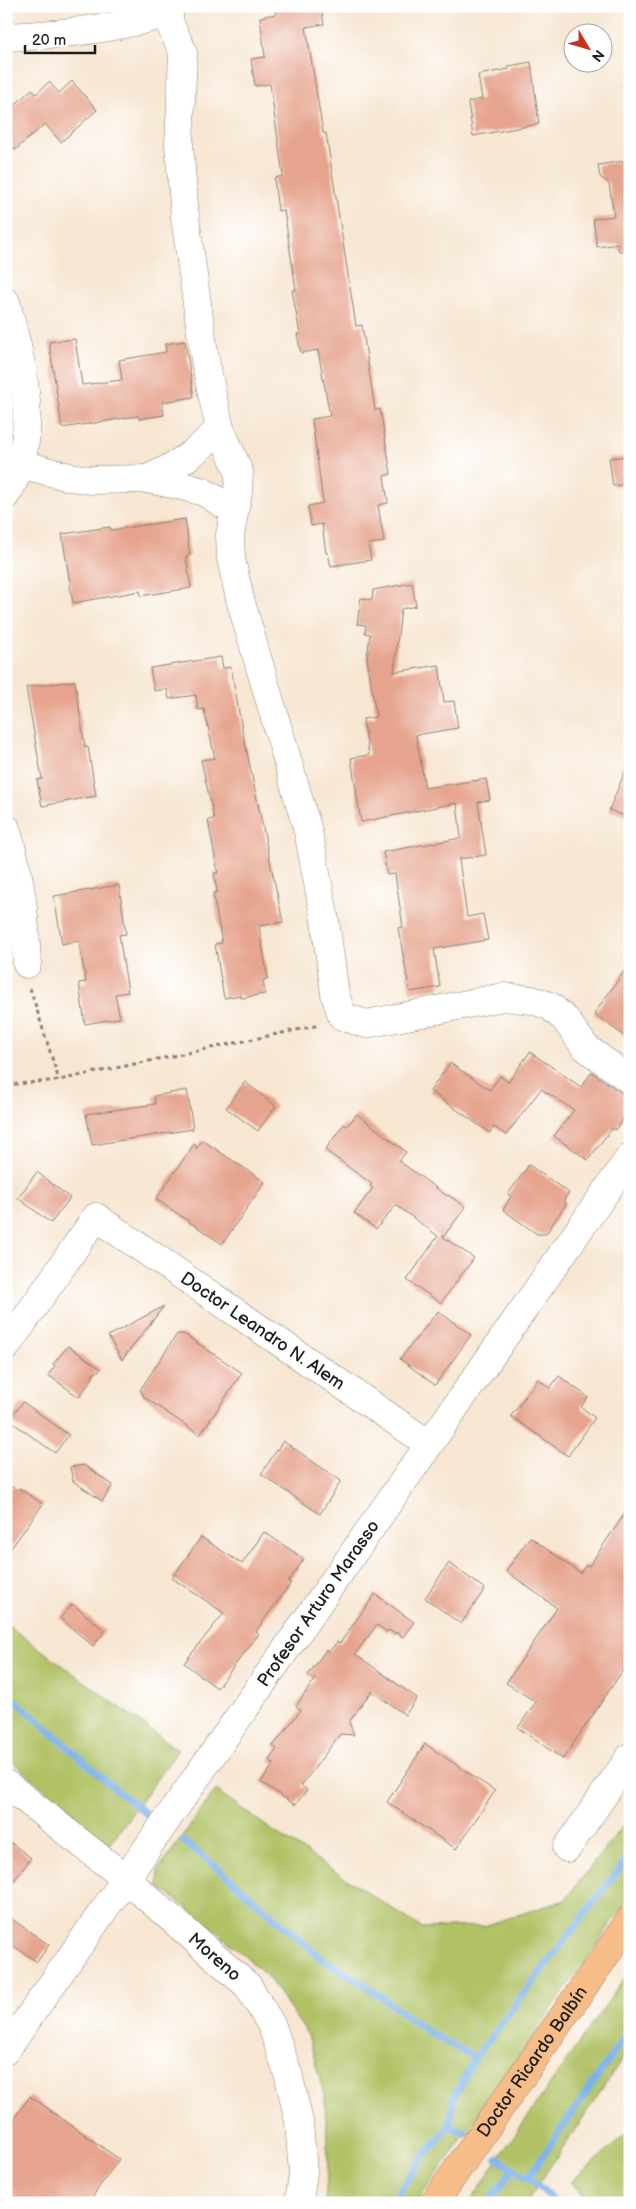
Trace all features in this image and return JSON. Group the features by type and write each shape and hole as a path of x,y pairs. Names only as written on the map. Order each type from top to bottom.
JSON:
{"main road":[{"name":"Doctor Ricardo Balbín","path":"434,2203 630,1920"}],"street":[{"path":"6,36 59,34 136,23 169,10 170,29 178,40 183,53 179,145 185,217 204,354 220,428 239,472 238,492 230,535 233,567 240,599 308,831 325,920 335,994 342,1016 366,1024 503,997 532,1000 550,1006 565,1019 585,1047 630,1080"},
{"path":"6,302 23,383 28,430 22,464 6,495"},
{"path":"148,479 176,466 199,450 220,428"},
{"path":"22,464 69,477 91,480 148,479 204,492 234,511"},
{"path":"6,828 20,875 25,914 27,964"},
{"name":"Profesor Arturo Marasso","path":"6,2050 630,1157"},
{"name":"Doctor Leandro N. Alem","path":"6,1347 96,1217 429,1444"},
{"path":"567,1848 630,1757"},
{"name":"Moreno","path":"6,1784 125,1878 248,1986 272,2026 289,2077 298,2122 303,2173 299,2203"}],"path":[{"path":"27,964 29,986 59,1080"},
{"path":"6,1085 59,1080 333,1022 342,1016"}],"green space":[{"path":"6,1624 178,1750 109,1845 6,1756"},
{"path":"216,1790 273,1831 422,1928 484,1926 565,1900 630,1816 630,1897 417,2203 325,2203 328,2161 325,2099 308,2035 267,1976 213,1928 159,1887 158,1870"},
{"path":"630,1970 630,2047 526,2203 470,2203 498,2159"},
{"path":"630,2131 630,2203 589,2203 571,2182"}],"building":[{"path":"275,6 321,6 324,24 306,27 323,133 326,133 356,326 362,325 375,410 380,409 391,474 384,476 388,503 378,505 384,542 368,544 371,560 331,566 328,553 326,553 322,524 311,526 308,506 323,503 312,419 330,416 318,350 301,353 297,334 300,334 292,290 296,290 284,210 278,211 274,178 283,176 270,84 255,86 251,59 265,57 260,17 276,14"},
{"path":"531,62 539,124 473,136 468,102 482,99 478,75 509,69 509,66"},
{"path":"72,81 97,110 61,142 45,124 15,150 6,140 6,113 32,89 36,94 49,82 59,93"},
{"path":"630,160 630,250 619,251 618,244 597,247 593,219 614,216 609,184 600,177 598,165"},
{"path":"75,339 82,385 122,380 119,360 166,352 165,344 185,341 194,397 162,402 164,415 139,419 138,416 62,428 49,342"},
{"path":"630,456 630,484 613,486 609,458"},
{"path":"185,519 190,556 186,556 191,588 141,596 140,591 73,603 62,534 110,527 111,530"},
{"path":"412,583 416,606 401,609 394,672 439,665 444,702 454,701 458,728 416,735 425,788 486,779 490,800 478,802 486,855 459,859 467,917 483,914 488,940 434,949 440,987 410,992 398,928 403,927 395,874 387,875 383,852 461,838 457,803 361,822 351,758 369,755 363,719 376,717 367,658 370,634 365,633 366,625 357,624 361,598 372,600 373,590"},
{"path":"221,657 223,668 231,667 241,724 283,922 259,926 268,979 263,980 265,994 241,998 241,995 224,998 215,944 222,943 213,893 217,892 214,873 218,873 208,820 214,819 201,760 215,758 204,709 198,710 196,695 169,699 167,689 154,691 150,668"},
{"path":"75,681 85,747 88,747 96,796 42,806 37,780 42,779 26,687"},
{"path":"630,762 630,818 609,810"},
{"path":"119,885 126,934 119,935 128,992 115,994 120,1018 85,1024 79,983 86,982 79,941 62,944 54,896"},
{"path":"630,963 630,1040 594,1014"},
{"path":"530,1052 581,1087 592,1072 621,1093 630,1095 630,1110 615,1130 612,1128 588,1160 554,1136 574,1110 541,1089 506,1135 494,1127 490,1133 430,1091 450,1063 490,1090 500,1076 508,1082"},
{"path":"245,1082 276,1106 258,1131 226,1108"},
{"path":"187,1090 193,1129 92,1145 86,1114 155,1104 154,1096"},
{"path":"357,1114 406,1152 399,1161 447,1196 466,1207 443,1237 474,1258 441,1303 407,1280 438,1236 396,1205 376,1229 354,1213 373,1188 370,1186 372,1184 325,1150 344,1124 347,1126"},
{"path":"202,1140 265,1182 222,1244 156,1199 195,1143 196,1149"},
{"path":"529,1165 569,1193 564,1199 566,1204 546,1234 537,1234 503,1210 511,1196 508,1194"},
{"path":"37,1172 70,1198 51,1223 18,1198"},
{"path":"164,1306 122,1360 108,1336"},
{"path":"438,1311 471,1335 435,1385 400,1359"},
{"path":"177,1334 184,1334 242,1373 200,1435 144,1397 140,1390"},
{"path":"68,1346 101,1369 92,1375 94,1376 79,1397 48,1375 55,1366 53,1364"},
{"path":"559,1376 588,1397 581,1407 595,1418 568,1456 511,1416 538,1379 550,1388"},
{"path":"23,1402 69,1435 55,1453 9,1420"},
{"path":"283,1441 341,1481 320,1514 261,1474"},
{"path":"84,1465 113,1485 102,1501 73,1481 70,1467"},
{"path":"6,1483 17,1490 19,1488 43,1504 6,1555"},
{"path":"630,1506 630,1660 563,1759 518,1728 536,1702 506,1683 557,1608 506,1571 530,1537 580,1573 586,1565 589,1566"},
{"path":"264,1532 304,1559 288,1582 291,1583 256,1631 259,1634 217,1688 184,1663 224,1613 172,1578 201,1537 242,1564"},
{"path":"449,1563 485,1589 461,1624 425,1598"},
{"path":"375,1594 414,1622 403,1637 396,1632 395,1634 389,1630 387,1632 377,1625 355,1654 417,1698 405,1715 372,1691 349,1722 354,1735 340,1734 301,1786 307,1790 295,1805 261,1782 274,1764 269,1760 277,1749 273,1746 301,1710 296,1706 315,1679 308,1675 326,1650 329,1652 337,1642 340,1643"},
{"path":"73,1604 105,1631 93,1646 60,1618"},
{"path":"425,1744 495,1791 456,1849 387,1802"},
{"path":"6,1839 31,1858 6,1892"},
{"path":"6,1915 49,1945 37,1962 6,1941"},
{"path":"30,2096 119,2159 88,2203 6,2203 6,2130"}],"waterway":[{"path":"6,1692 122,1795 157,1822"},
{"path":"183,1841 218,1868 322,1959 365,1985 428,2032 475,2058 454,2098 449,2126 466,2133"},
{"path":"475,2058 630,1855"},
{"path":"528,2178 630,2029"},
{"path":"392,2203 417,2165 449,2126"},
{"path":"498,2159 538,2185 556,2203"},
{"path":"489,2203 513,2168"}]}
